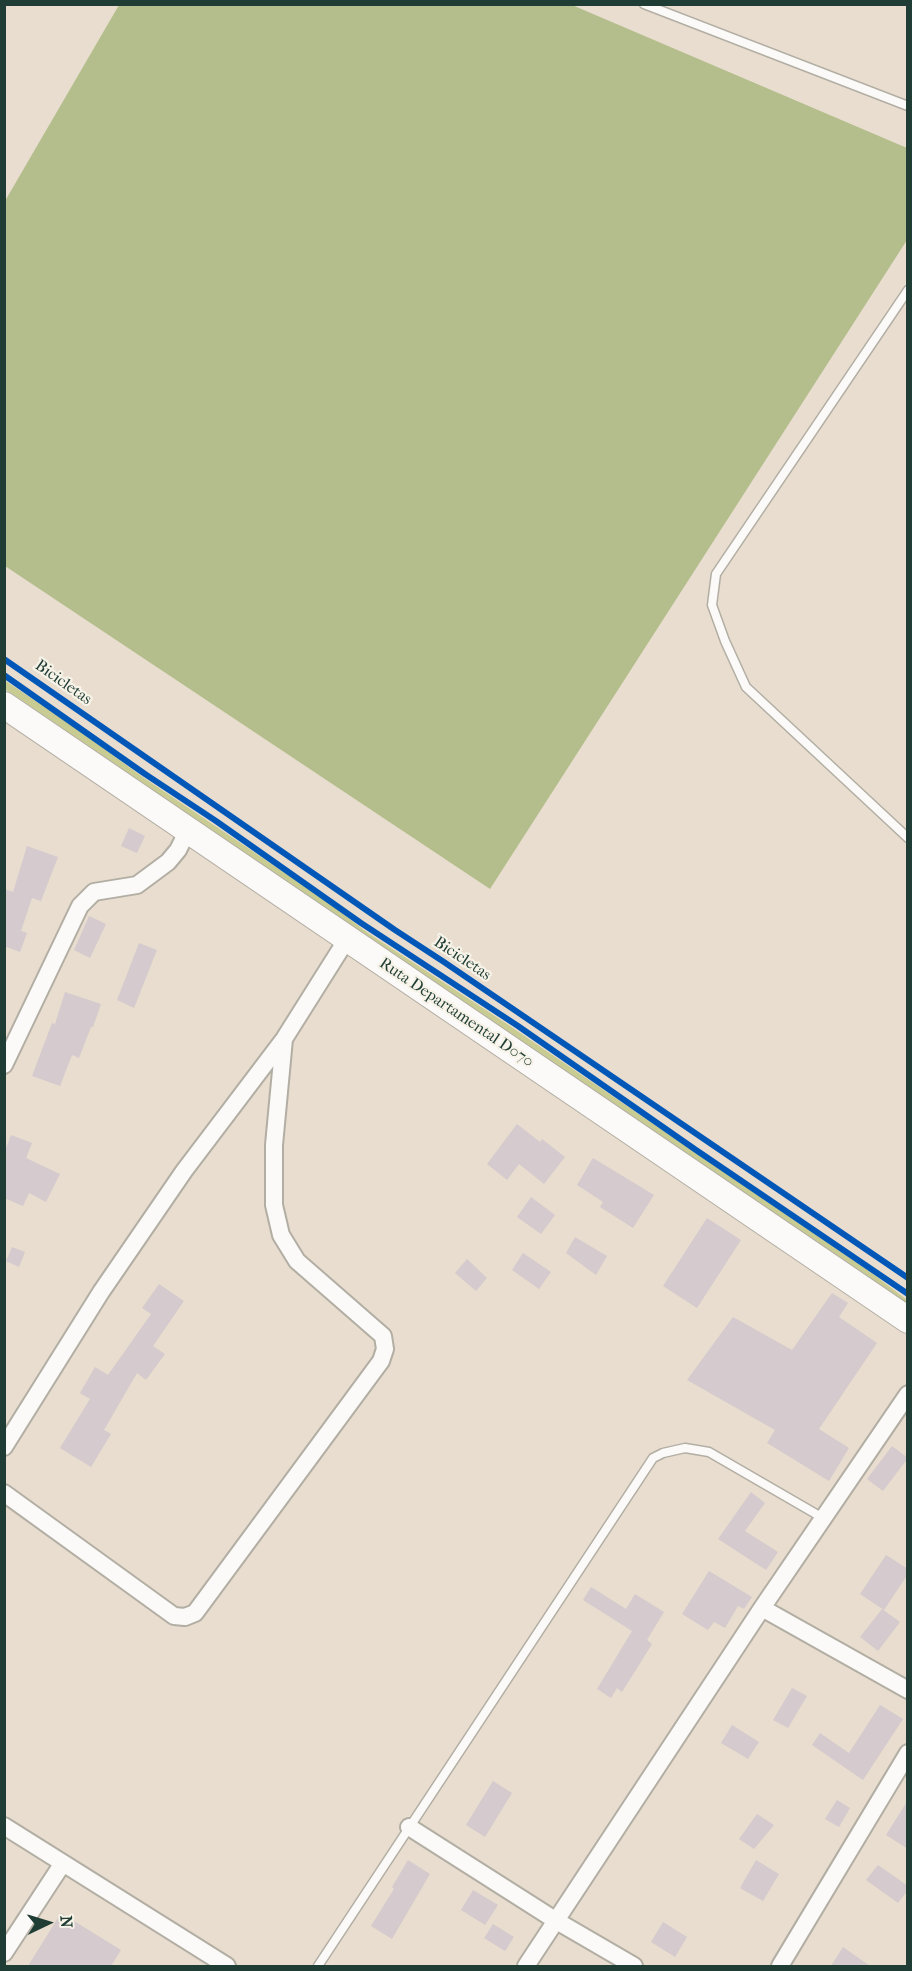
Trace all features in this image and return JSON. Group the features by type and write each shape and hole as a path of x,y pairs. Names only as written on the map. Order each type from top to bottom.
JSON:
{"main road":[{"name":"Ruta Departamental D070","path":"4,705 908,1320"}],"street":[{"path":"4,1065 80,906 94,892 137,885 168,862 178,850 188,831"},
{"path":"4,1447 107,1283 184,1171 284,1039 347,939"},
{"path":"4,1493 174,1616 185,1617 195,1613 381,1361 385,1349 382,1336 297,1261 286,1245 277,1223 273,1188 274,1145 284,1039"},
{"path":"526,1966 762,1608 908,1394"},
{"path":"762,1608 908,1690"},
{"path":"780,1966 908,1754"},
{"path":"4,1827 221,1965"},
{"path":"409,1827 555,1920 634,1966"},
{"path":"4,1953 63,1863"}],"lane":[{"path":"644,4 908,106"},
{"path":"908,290 716,574 712,605 746,687 908,838"},
{"path":"318,1966 653,1458 685,1448 709,1452 823,1518"}],"green space":[{"path":"119,5 572,5 907,148 907,240 490,889 5,566 5,201"},
{"path":"4,680 322,898 368,933 504,1022 873,1274 907,1300 907,1309 5,689"}],"building":[{"path":"129,828 145,836 137,853 121,846"},
{"path":"27,846 58,857 41,901 32,898 21,931 27,933 20,952 4,946 4,889 13,892"},
{"path":"89,916 106,924 90,958 74,950"},
{"path":"139,943 157,950 134,1008 117,1000"},
{"path":"65,992 101,1004 79,1058 72,1055 60,1086 32,1076 52,1023 55,1024"},
{"path":"517,1124 540,1142 542,1139 565,1157 544,1184 519,1164 507,1180 487,1164"},
{"path":"11,1135 32,1143 26,1158 60,1174 46,1202 29,1193 23,1206 4,1198 4,1153"},
{"path":"593,1158 654,1195 633,1228 600,1207 603,1202 577,1185"},
{"path":"531,1197 555,1215 541,1234 517,1217"},
{"path":"707,1218 741,1240 697,1308 663,1286"},
{"path":"575,1237 607,1256 596,1275 566,1253"},
{"path":"12,1247 25,1252 19,1267 6,1261"},
{"path":"523,1253 551,1272 539,1289 512,1270"},
{"path":"467,1259 487,1278 476,1291 455,1273"},
{"path":"159,1284 184,1301 153,1346 165,1354 146,1380 137,1373 104,1430 111,1434 91,1467 60,1448 90,1399 80,1393 95,1367 108,1375 151,1314 142,1308"},
{"path":"832,1293 848,1303 839,1317 877,1343 819,1429 849,1448 829,1481 767,1443 775,1430 687,1380 733,1317 792,1350"},
{"path":"892,1446 908,1458 883,1491 867,1479"},
{"path":"751,1492 765,1503 745,1531 778,1552 766,1570 718,1539"},
{"path":"886,1555 908,1569 908,1574 884,1610 860,1594"},
{"path":"709,1571 752,1597 744,1609 738,1606 725,1628 714,1622 708,1630 682,1614"},
{"path":"591,1587 626,1609 635,1594 664,1612 647,1640 652,1644 622,1692 617,1688 611,1698 597,1689 632,1631 583,1600"},
{"path":"882,1609 900,1622 878,1651 860,1637"},
{"path":"792,1688 807,1696 788,1728 773,1720"},
{"path":"880,1705 903,1719 863,1780 812,1745 820,1733 849,1753"},
{"path":"732,1725 759,1742 748,1759 721,1743"},
{"path":"493,1781 512,1793 485,1837 466,1825"},
{"path":"837,1800 850,1808 839,1827 825,1819"},
{"path":"908,1800 908,1849 886,1835"},
{"path":"757,1814 774,1825 754,1849 739,1839"},
{"path":"408,1860 430,1874 392,1939 371,1926 394,1889 392,1887"},
{"path":"756,1860 779,1874 763,1901 740,1888"},
{"path":"878,1865 908,1886 908,1890 898,1903 866,1880"},
{"path":"473,1890 498,1905 485,1925 461,1910"},
{"path":"61,1913 121,1950 111,1966 28,1966"},
{"path":"663,1922 687,1937 675,1957 651,1942"},
{"path":"493,1924 514,1937 505,1951 484,1938"},
{"path":"843,1947 870,1966 831,1966"}],"cycle path":[{"name":"Bicicletas","path":"4,659 395,930 908,1278"},
{"path":"4,675 361,923 518,1026 908,1294"}]}
